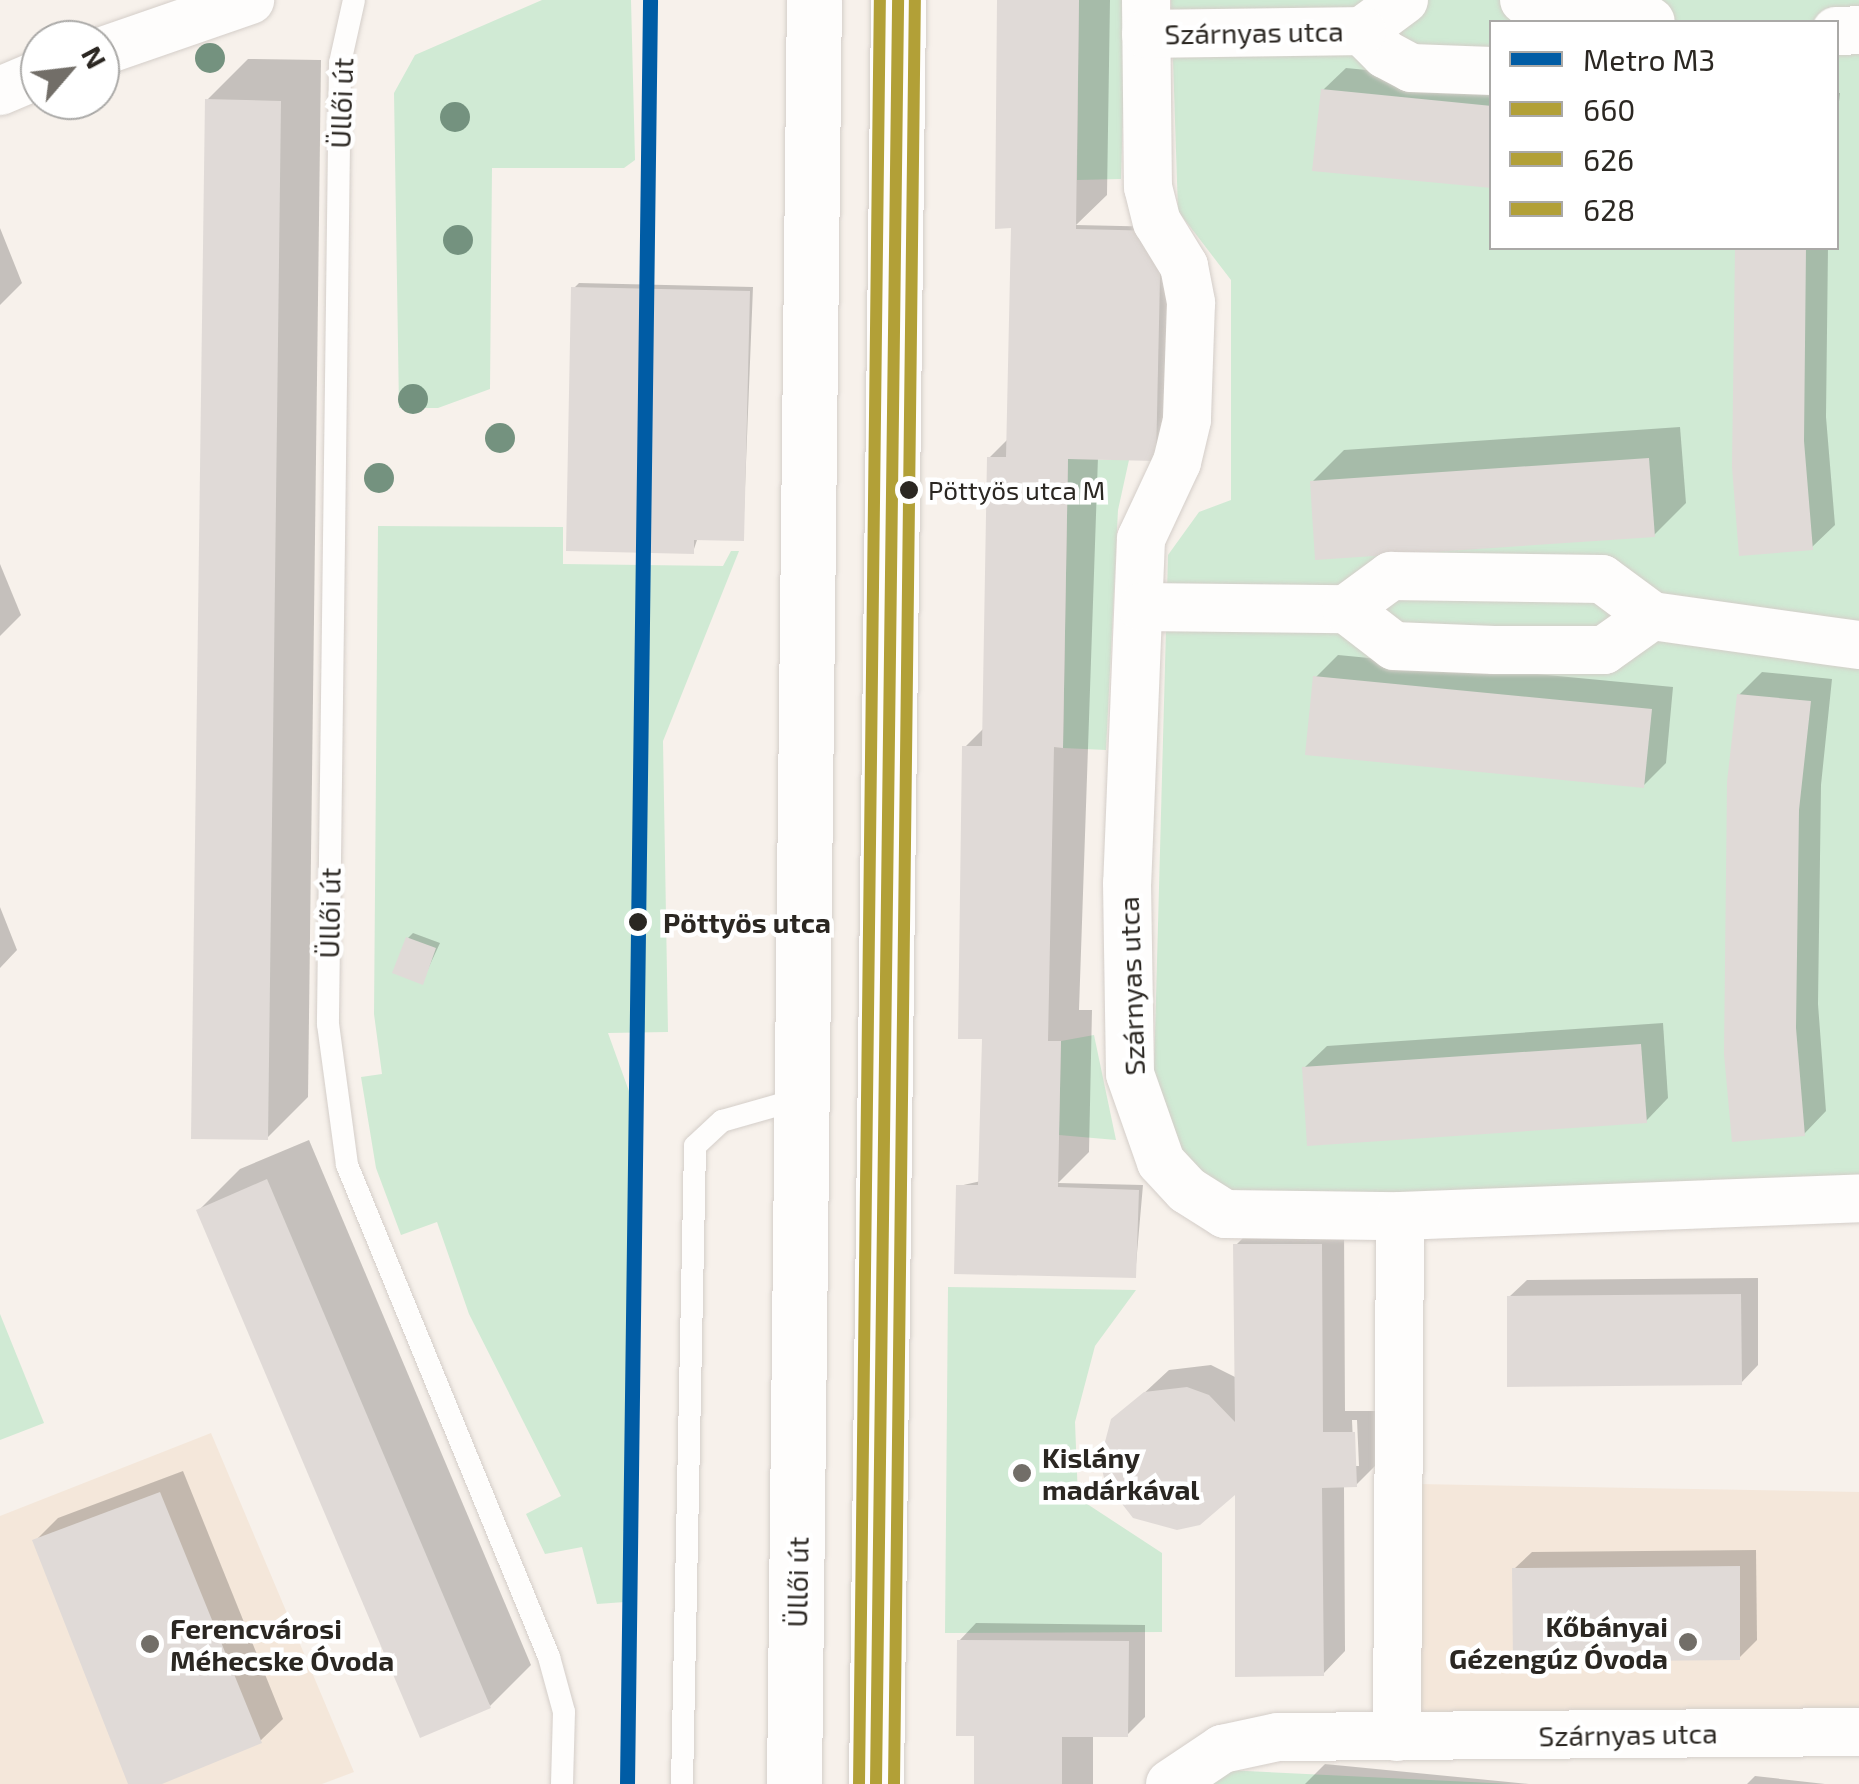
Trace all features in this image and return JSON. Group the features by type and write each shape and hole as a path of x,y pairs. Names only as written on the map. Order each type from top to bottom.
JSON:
{"main road":[{"path":"782,0 813,108"},
{"name":"Üllői út","path":"794,1784 785,1102 814,0"},
{"path":"876,1784 898,0"}],"street":[{"path":"120,45 250,0"},
{"name":"Szárnyas utca","path":"1362,32 1404,0"},
{"path":"1524,0 1620,1 1648,20"},
{"name":"Szárnyas utca","path":"1489,71 1411,68 1362,32 1146,17 1148,188 1157,222 1184,266 1191,302 1187,420 1177,462 1141,540 1142,607 1128,883 1130,1074 1141,1116 1161,1162 1187,1190 1225,1214 1400,1216 1859,1198"},
{"path":"1142,607 1346,609 1392,576 1602,579 1652,616 1859,645"},
{"path":"1346,609 1394,646 1494,650 1604,650 1652,616"},
{"path":"1397,1737 1400,1216"},
{"name":"Szárnyas utca","path":"1170,1784 1222,1749 1278,1737 1859,1732"}],"lane":[{"name":"Üllői út","path":"354,0 340,63 328,1024 347,1166 549,1657 564,1712 562,1784"},
{"path":"682,1784 695,1146 722,1122 785,1102"}],"shaded area":[{"name":"Ferencvárosi Méhecske Óvoda","path":"211,1433 354,1772 322,1784 0,1784 0,1516"},
{"path":"1417,1484 1859,1492 1859,1713 1413,1715"}],"green space":[{"path":"542,0 631,0 635,160 624,168 492,168 490,389 438,408 399,408 394,93 415,55"},
{"path":"1079,0 1126,0 1121,179 1077,180"},
{"path":"1171,0 1859,0 1859,1198 1187,1190 1154,1072 1168,555 1199,512 1231,500 1231,280 1178,211"},
{"path":"1068,459 1129,460 1118,510 1106,750 1063,748"},
{"path":"378,526 563,527 563,564 723,566 731,551 739,551 663,741 668,1032 608,1033 630,1094 625,1602 597,1604 582,1547 545,1554 526,1514 561,1496 469,1314 437,1222 401,1235 376,1168 361,1077 382,1074 374,1014"},
{"path":"1094,1035 1116,1140 1059,1135 1061,1041"},
{"path":"948,1287 1136,1290 1095,1346 1075,1422 1078,1498 1162,1553 1162,1632 945,1633"},
{"path":"0,1314 44,1423 0,1440"},
{"path":"1204,1769 1512,1784 1194,1784"}],"building":[{"path":"997,0 1079,0 1076,229 1161,231 1156,461 1068,459 1063,748 1054,747 1048,1041 1061,1041 1058,1187 1139,1190 1136,1278 954,1274 956,1185 978,1185 982,1039 958,1039 962,746 982,746 987,457 1006,457 1011,228 995,229"},
{"path":"1321,89 1489,106 1489,188 1312,171"},
{"path":"205,99 281,101 268,1140 191,1139"},
{"path":"1735,250 1806,250 1804,441 1813,550 1739,556 1732,467"},
{"path":"571,287 750,291 744,541 694,540 694,554 566,551"},
{"path":"1649,458 1655,537 1315,560 1310,481"},
{"path":"1313,676 1652,709 1644,788 1305,755"},
{"path":"1737,694 1811,701 1799,810 1796,1028 1805,1136 1732,1142 1724,1054 1727,782"},
{"path":"406,937 436,948 423,985 392,973"},
{"path":"1641,1044 1647,1123 1307,1146 1302,1067"},
{"path":"267,1179 491,1708 420,1738 196,1210"},
{"path":"1233,1244 1322,1244 1323,1432 1355,1432 1357,1487 1322,1488 1324,1676 1235,1677 1235,1495 1200,1525 1177,1530 1133,1518 1105,1482 1100,1461 1111,1419 1144,1392 1187,1387 1209,1395 1235,1422"},
{"path":"1741,1294 1742,1385 1507,1387 1507,1296"},
{"path":"160,1492 262,1743 162,1784 128,1784 32,1540"},
{"path":"1740,1566 1740,1660 1513,1662 1512,1568"},
{"path":"957,1640 1129,1641 1128,1737 1062,1737 1062,1784 974,1784 974,1736 956,1736"}],"metro line":[{"name":"M3","path":"627,1784 650,0"}],"transit line":[{"name":"628","path":"859,1784 880,0"},
{"name":"660","path":"876,1784 898,0"},
{"name":"626","path":"894,1784 915,0"}],"place":[{"name":"Pöttyös utca M","path":"909,490"},
{"name":"Pöttyös utca","path":"638,922"},
{"name":"Kislány madárkával","path":"1022,1473"},
{"name":"Kőbányai Gézengúz Óvoda","path":"1688,1642"},
{"name":"Ferencvárosi Méhecske Óvoda","path":"150,1644"}]}
